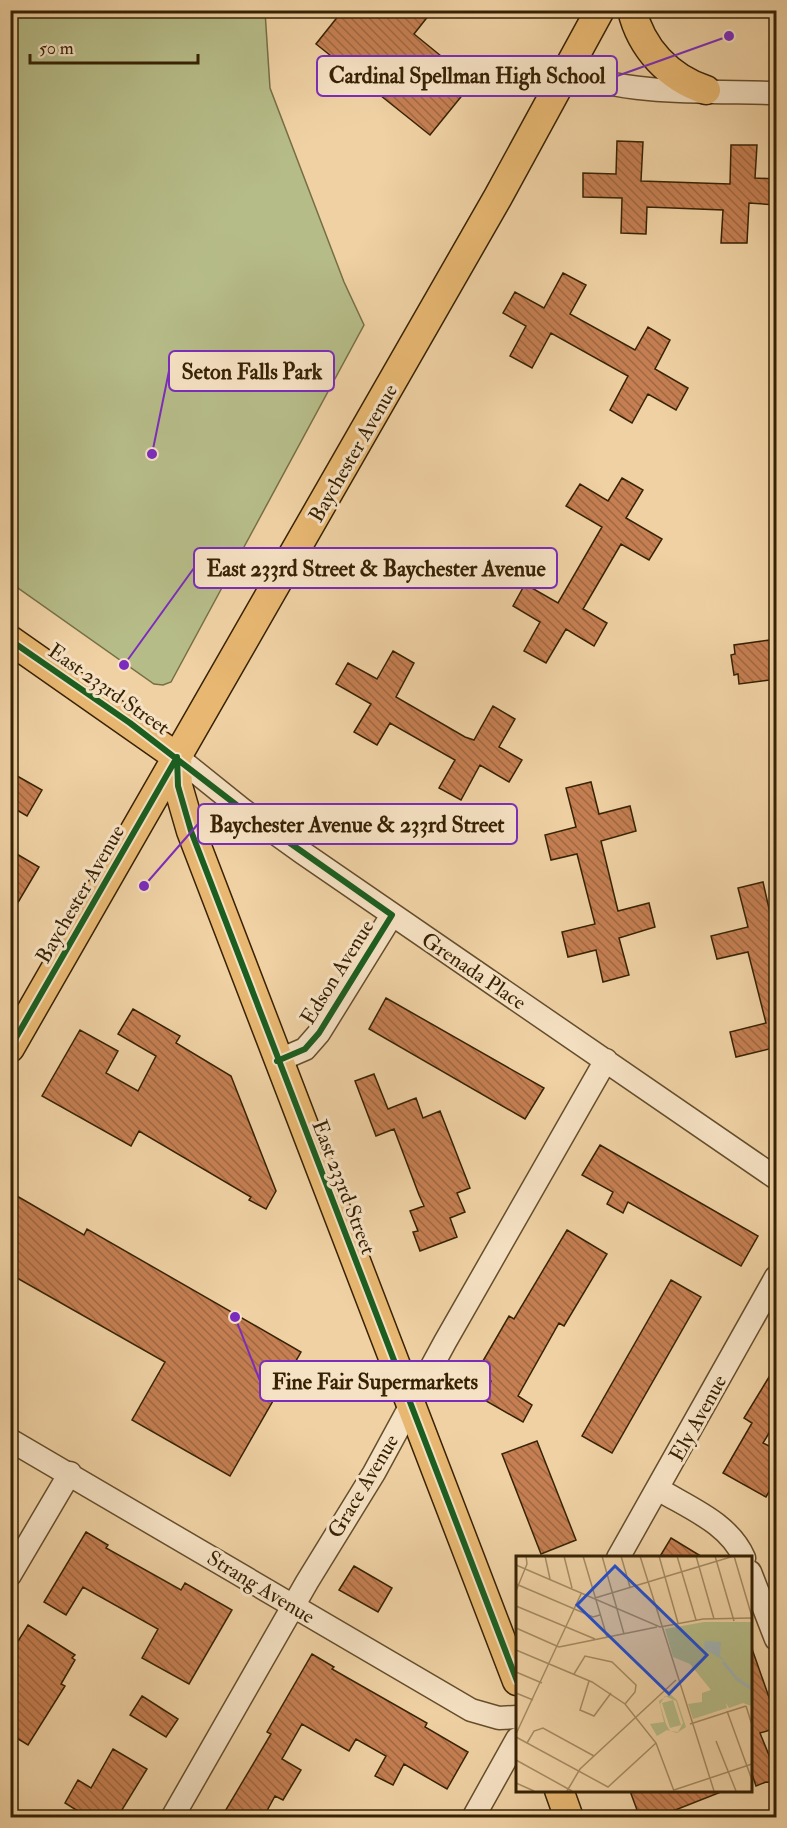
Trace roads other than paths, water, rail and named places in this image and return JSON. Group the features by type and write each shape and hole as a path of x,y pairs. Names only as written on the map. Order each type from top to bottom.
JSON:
{"main road":[{"name":"Baychester Avenue","path":"10,1048 313,523 568,71 600,10"},
{"path":"632,10 639,33 657,58 690,85 706,90"},
{"name":"East 233rd Street","path":"10,640 177,757 178,786 185,814 277,1061 516,1678"},
{"path":"559,1792 569,1818"}],"street":[{"path":"568,71 614,85 777,93"},
{"name":"Grenada Place","path":"177,757 243,810 777,1178"},
{"name":"Edson Avenue","path":"277,1061 305,1049 319,1033 393,915"},
{"name":"Grace Avenue","path":"172,1818 293,1606 374,1473 606,1060"},
{"name":"Ely Avenue","path":"619,1556 777,1277"},
{"name":"Strang Avenue","path":"10,1440 70,1473 471,1710 499,1718 516,1717"},
{"path":"10,1575 70,1473"},
{"path":"658,1489 723,1529 735,1541 743,1556"},
{"path":"751,1574 777,1639"},
{"path":"473,1818 516,1740"}],"place":[{"name":"Cardinal Spellman High School","path":"729,36"},
{"name":"Seton Falls Park","path":"152,454"},
{"name":"East 233rd Street & Baychester Avenue","path":"124,665"},
{"name":"Baychester Avenue & 233rd Street","path":"144,886"},
{"name":"Fine Fair Supermarkets","path":"235,1317"}]}
